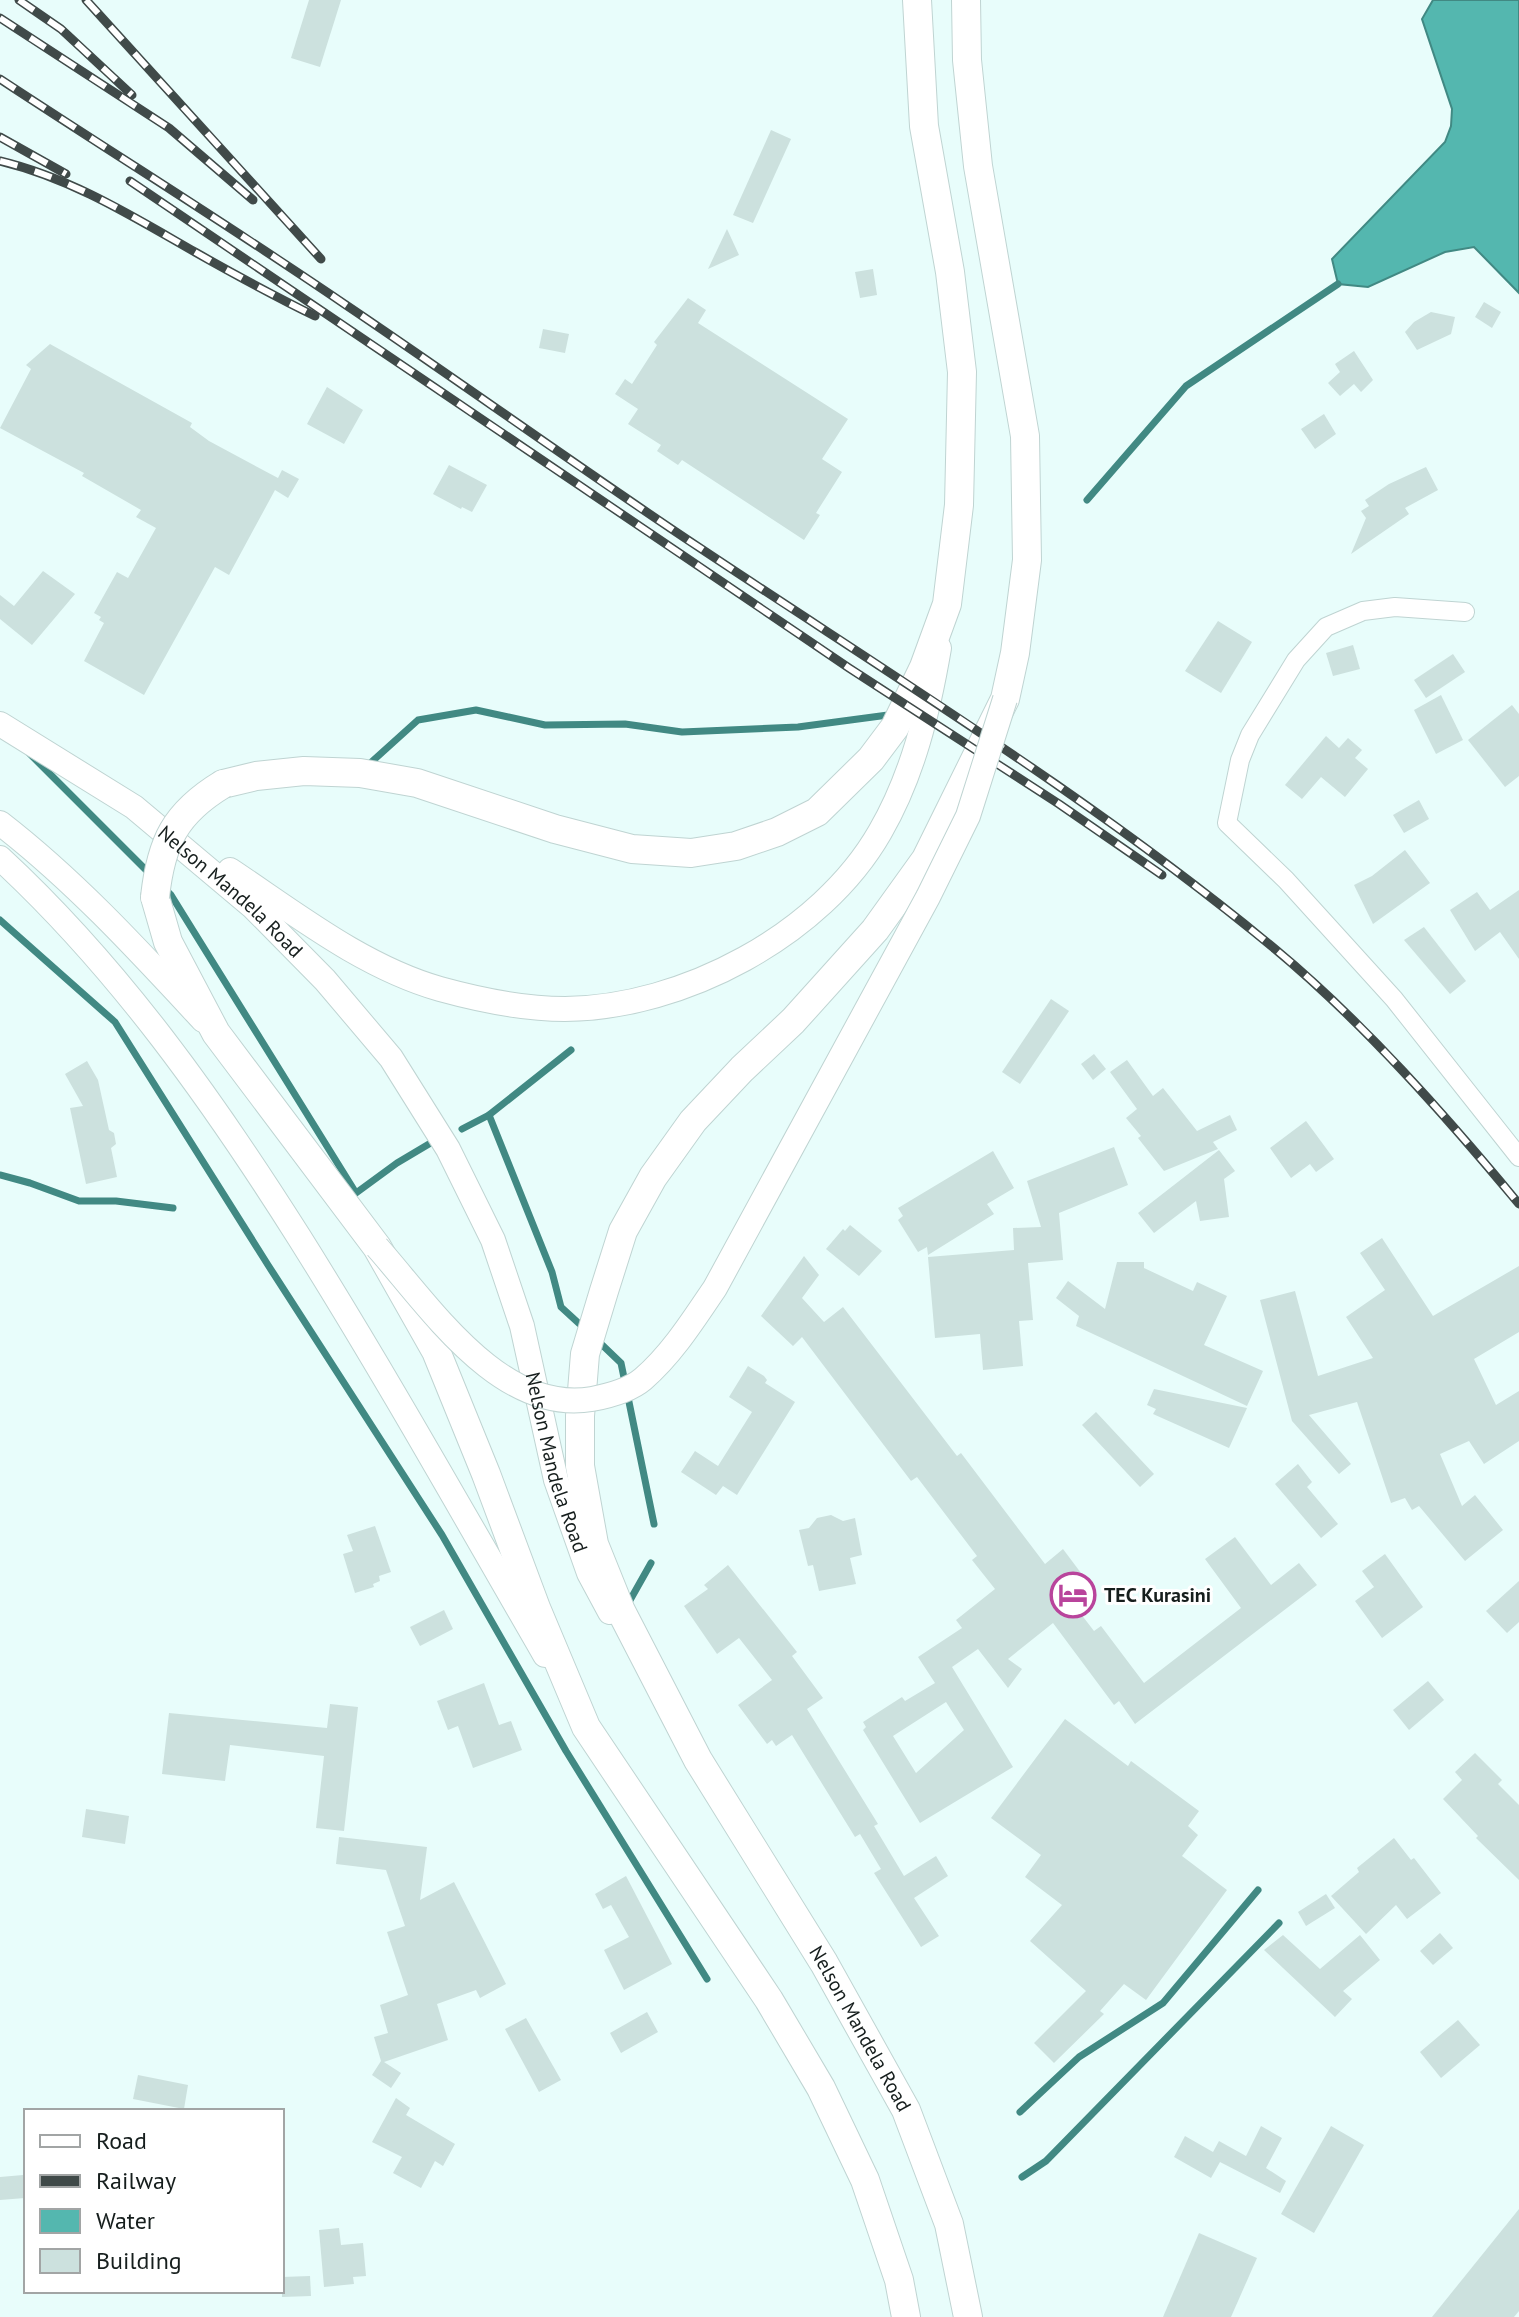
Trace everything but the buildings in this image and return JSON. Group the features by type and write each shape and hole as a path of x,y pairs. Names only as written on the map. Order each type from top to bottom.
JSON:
{"main road":[{"path":"134,807 324,932 383,967 438,988 495,1002 565,1009 619,1004 675,989 742,962 800,922 851,873 880,833 907,778 928,712 947,604 959,505 962,372 950,272 924,126 917,0"},
{"path":"0,823 37,851 118,929 216,1033 377,1247 474,1354 518,1388 551,1400 607,1396 641,1381 689,1327 715,1288 928,897 968,816 1005,699 1015,653 1027,560 1025,436 978,166 967,60 966,0"},
{"path":"216,1033 168,942 155,897 159,862 182,816 202,797 223,784 256,776 304,771 360,773 417,783 555,829 632,849 691,853 736,846 777,832 817,812 871,759 895,727 918,679 947,604"},
{"path":"698,1760 621,1611 594,1544 580,1454 585,1354 623,1231 653,1177 693,1121 825,987 875,930 926,859 1005,699"},
{"name":"Nelson Mandela Road","path":"0,724 134,807 253,907 325,980 391,1058 448,1149 493,1240 522,1326 556,1480 589,1573 631,1652 824,1963 906,2110 949,2224 968,2317"},
{"path":"0,858 85,947 166,1040 247,1155 361,1335 586,1727 769,2000 821,2088 865,2180 899,2280 906,2317"},
{"path":"377,1247 436,1351 586,1727"}],"street":[{"path":"1465,612 1395,607 1363,611 1326,627 1296,660 1250,735 1240,760 1227,823 1286,880 1394,999 1519,1157"}],"water":[{"path":"1433,0 1519,0 1519,293 1474,247 1445,252 1368,287 1338,284 1332,259 1445,142 1451,126 1452,109 1422,19"}],"waterway":[{"path":"1087,500 1186,386 1338,284"},
{"path":"367,766 418,720 476,710 545,725 625,724 682,732 798,727 888,715"},
{"path":"29,753 150,874"},
{"path":"164,888 356,1193 434,1141"},
{"path":"0,920 115,1022 442,1535 566,1751 707,1979"},
{"path":"462,1129 489,1115 571,1050"},
{"path":"489,1115 552,1272 561,1307 585,1329"},
{"path":"0,1175 79,1201 116,1201 173,1208"},
{"path":"597,1340 621,1363 654,1524"},
{"path":"629,1602 651,1563"},
{"path":"1020,2112 1079,2057 1163,2003 1258,1890"},
{"path":"1022,2177 1046,2161 1279,1923"}],"railway":[{"path":"19,0 61,29 132,95"},
{"path":"86,0 321,259"},
{"path":"0,18 169,128 253,200"},
{"path":"0,79 300,274 1136,841 1275,949 1340,1007 1433,1104 1519,1204"},
{"path":"0,137 66,174"},
{"path":"0,161 52,177 100,199 315,316"},
{"path":"130,181 849,668 1059,804 1162,875"}],"place":[{"name":"TEC Kurasini","path":"1073,1595"}]}
